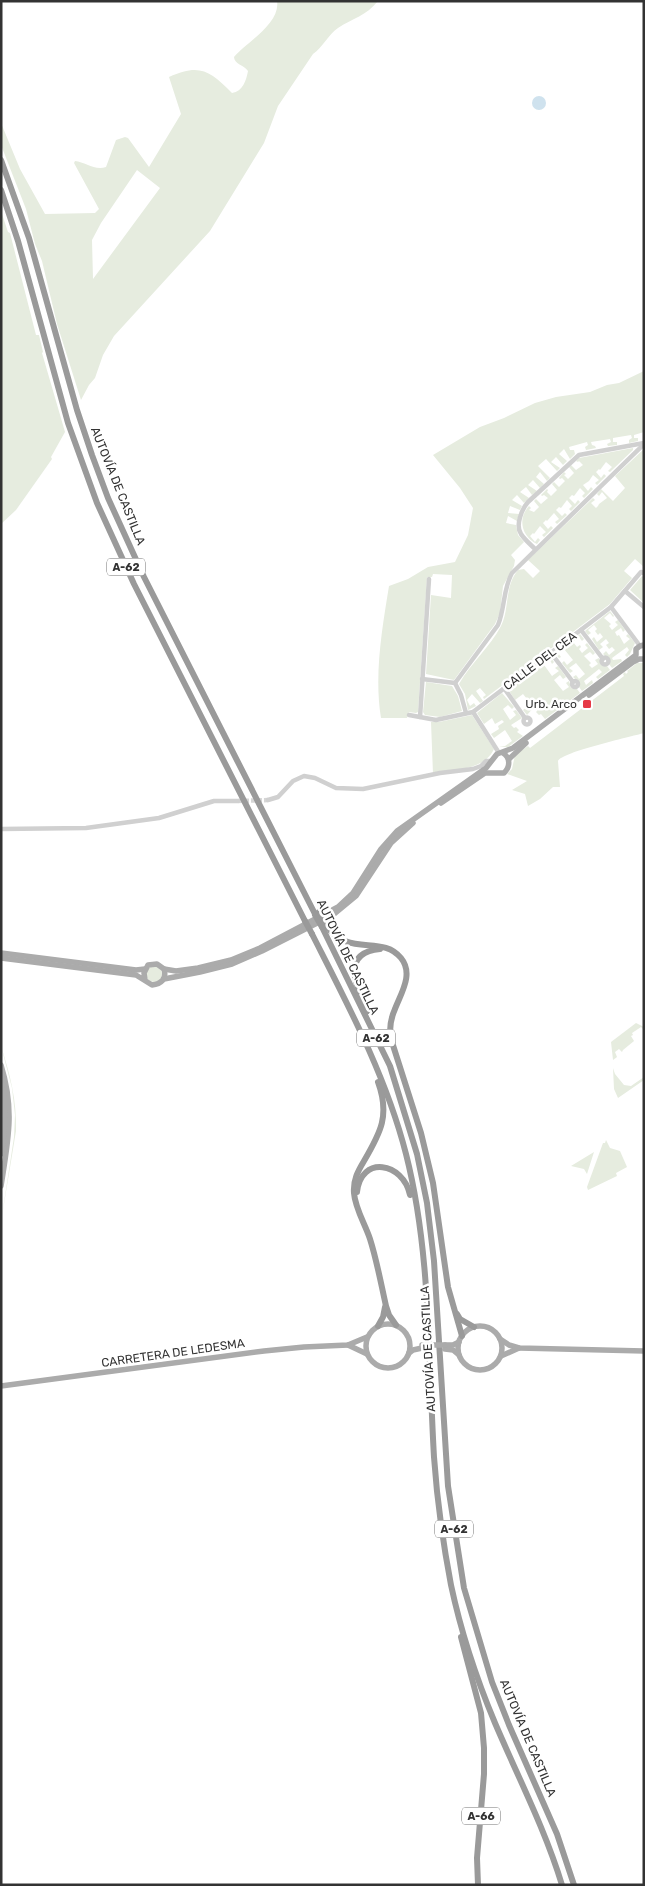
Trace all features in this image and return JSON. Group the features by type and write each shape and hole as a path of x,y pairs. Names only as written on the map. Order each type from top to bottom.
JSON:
{"highway":[{"name":"AUTOVÍA DE CASTILLA","path":"1,160 29,238 77,410 108,498 152,592 298,879 324,926 390,1066 417,1154 428,1203 433,1252 448,1486 464,1588 492,1682 557,1834 574,1885"},
{"name":"AUTOVÍA DE CASTILLA","path":"1,190 21,250 68,423 97,503 138,591 354,1018 395,1116 406,1156 420,1229 436,1486 443,1538 457,1606 466,1642 495,1723 544,1833 562,1885"},
{"path":"324,926 342,940 357,945 373,945 395,952 406,967 406,981 390,1024 391,1039 421,1133 433,1183 444,1263 460,1339"},
{"path":"384,948 364,954 356,965 354,978 392,1064 407,1111 417,1154"},
{"path":"354,1018 379,1085 384,1113 381,1130 357,1174 354,1183 355,1199 378,1268 386,1306 389,1315 396,1325"},
{"path":"362,1218 357,1198 360,1179 369,1171 384,1166 395,1171 406,1182 420,1229"},
{"path":"378,1326 386,1306"},
{"path":"454,1308 460,1319 474,1327"},
{"name":"A-66","path":"457,1606 461,1639 481,1713 484,1748 484,1774 477,1858 478,1885"}],"main road":[{"path":"640,658 636,649 642,646"},
{"path":"1,953 136,970 145,969 152,964 161,966 164,970 170,972 194,969 231,960 260,948 338,907 353,893 381,849 397,831 501,753 513,748 640,658"},
{"path":"1,958 136,975 152,985 164,979 232,964 262,951 333,915 356,896 398,835 415,821 485,774 504,772 508,766 509,759 526,743 640,658"},
{"path":"501,753 509,759"},
{"path":"490,763 494,772"},
{"path":"145,969 145,980"},
{"path":"164,970 164,979"},
{"path":"1,1065 10,1104 10,1132 3,1152"},
{"path":"1,1082 6,1114 1,1186"},
{"path":"422,1347 414,1343 406,1332 396,1325 387,1323 378,1326 367,1337 366,1349 367,1354 378,1366 388,1368 402,1363 413,1350 422,1347 453,1345 474,1327 487,1327 496,1332 500,1339 502,1344 501,1356"},
{"name":"CARRETERA DE LEDESMA","path":"1,1386 304,1346 348,1345 367,1337"},
{"path":"409,1338 409,1353"},
{"path":"459,1355 460,1339"},
{"path":"500,1339 509,1345 519,1348 644,1351"},
{"name":"CARRETERA DE LEDESMA","path":"348,1345 367,1354"},
{"path":"445,1347 459,1355 470,1368 480,1370 495,1365 501,1356 519,1348"}],"street":[{"path":"535,549 520,533 519,529 523,509 528,502 579,455 644,444"},
{"path":"455,683 498,626 502,616 506,586 512,573 644,444"},
{"name":"CALLE DEL CEA","path":"409,715 439,720 473,712 611,607 641,572 644,573"},
{"path":"420,717 429,579"},
{"path":"625,591 644,607"},
{"path":"611,607 642,646"},
{"path":"581,630 603,658"},
{"path":"551,653 573,682"},
{"path":"422,679 455,683"},
{"path":"455,683 461,695 466,713"},
{"path":"504,688 525,718"},
{"path":"473,712 501,753"},
{"path":"268,800 278,797 293,781 304,776 315,778 336,788 363,789 472,769 481,766 486,761 490,763"},
{"path":"1,829 86,828 159,818 214,801 238,802"}],"shaded area":[{"path":"277,1 378,1 364,13 334,31 313,54 278,106 264,143 210,231 114,336 103,355 95,378 81,400 57,324 42,261 35,244 26,209 1,145 1,123 20,169 45,214 95,213 99,209 74,163 75,161 98,168 106,167 116,140 125,137 128,138 149,167 181,114 169,77 189,70 204,71 217,79 232,93 236,92 245,82 248,71 234,57 262,32 274,17","holes":["137,170 160,188 93,279 92,240 101,223"]},
{"path":"1,211 10,233 36,335 39,335 42,353 65,432 51,457 52,459 16,510 1,524"},
{"path":"644,371 644,432 634,435 634,438 638,438 638,441 629,443 629,440 632,438 631,435 613,438 613,442 617,442 617,445 608,446 607,444 611,442 610,439 591,442 596,448 586,450 587,442 569,447 570,450 574,450 575,454 570,459 564,449 559,454 567,461 563,465 556,457 551,462 560,468 557,471 546,459 538,466 550,478 547,481 540,472 536,477 544,484 540,488 533,480 528,485 537,491 532,495 526,487 520,492 529,498 524,503 517,495 512,500 522,506 520,510 510,506 508,513 519,514 517,521 508,516 506,523 516,525 518,535 524,542 511,555 515,560 514,566 503,586 500,613 495,624 454,680 426,674 431,595 451,598 452,575 433,574 432,577 427,577 418,712 409,712 407,718 381,718 378,685 382,635 389,586 408,579 428,567 455,562 468,535 473,508 460,488 433,455 480,427 535,403 556,397 590,392 607,385 619,383"},
{"path":"633,448 610,472 608,471 612,467 606,462 596,472 601,478 604,474 606,476 597,485 595,483 599,480 593,475 583,485 588,491 591,487 593,489 584,498 582,496 585,493 580,488 574,496 572,495 569,498 575,504 578,500 580,502 571,511 569,509 572,506 567,500 561,508 559,507 556,510 562,516 565,513 567,515 557,524 555,522 559,519 554,513 543,523 548,529 551,526 553,528 544,537 542,535 546,532 540,526 530,536 535,542 538,538 540,540 537,544 528,537 522,522 525,511 529,506 531,508 529,510 534,512 539,507 534,501 536,499 541,504 548,498 541,495 547,489 551,496 557,490 552,484 554,482 559,487 565,481 559,478 564,472 568,479 574,473 569,467 571,465 576,470 583,465 576,461 579,458"},
{"path":"644,449 644,567 635,559 624,571 632,578 610,604 484,699 483,697 486,695 480,688 476,691 483,701 480,703 472,694 467,700 470,706 474,703 476,706 468,710 465,694 459,684 501,626 511,583 518,570 524,569 533,578 540,571 528,560 593,498 595,500 591,503 596,508 607,498 602,492 599,496 597,494 601,489 613,501 625,488 615,476"},
{"path":"642,576 644,578 644,603 630,590"},
{"path":"610,611 614,616 610,613 604,618 611,624 609,626 612,630 618,625 615,622 618,620 625,630 623,632 621,628 615,632 617,636 619,635 624,644 630,639 626,636 628,634 635,643 627,657 625,655 629,650 627,647 612,658 613,660 621,659 622,661 612,668 609,664 609,659 603,654 606,651 609,655 615,650 612,647 609,649 606,645 609,643 606,639 600,644 603,647 599,650 592,639 594,637 597,642 603,637 595,631 597,629 594,625 588,630 591,633 588,635 585,631"},
{"path":"580,634 584,639 582,641 579,637 573,642 577,647 580,645 579,649 582,653 588,648 585,645 587,643 595,653 593,655 590,652 584,656 591,663 589,665 592,668 598,664 595,660 599,658 602,665 607,666 610,670 598,679 596,677 602,672 599,669 584,681 586,685 592,680 593,683 582,691 579,687 579,682 573,677 576,675 579,679 585,674 576,663 569,668 573,671 570,673 562,663 564,661 567,665 573,660 564,649 558,653 561,657 559,658 555,653"},
{"path":"550,657 554,662 552,664 550,660 544,665 552,676 559,671 555,668 558,666 566,677 563,679 560,675 554,680 563,691 569,687 566,683 569,681 571,688 577,689 580,693 545,719 536,712 538,710 535,706 527,715 523,710 531,704 523,694 515,700 508,689"},
{"path":"637,663 644,663 644,733 583,749 562,757 558,761 560,787 553,787 540,799 528,806 525,794 512,790 527,781 507,774 512,769 515,755 528,746 530,748 624,676 625,672 626,674"},
{"path":"426,682 452,686 458,696 462,711 440,717 425,715 423,712"},
{"path":"502,693 514,707 512,709 508,705 503,709 510,720 516,715 513,711 516,710 522,718 511,725 514,728 516,727 519,730 517,732 523,736 508,747 499,747 505,746 512,741 505,730 494,738 491,734 499,729 498,726 504,722 502,720 495,724 492,718 484,724 477,713"},
{"path":"472,715 494,749 489,756 476,765 433,774 431,722"},
{"path":"154,966 160,968 162,974 160,980 154,982 148,980 146,974 148,968"},
{"path":"636,1023 644,1027 644,1030 641,1027 632,1033 633,1035 631,1036 634,1041 622,1052 619,1049 615,1052 617,1057 613,1060 611,1042"},
{"path":"613,1068 615,1074 624,1085 631,1086 644,1077 644,1080 618,1098 614,1089"},
{"path":"12,1088 15,1109 16,1131 1,1222 14,1137 15,1115"},
{"path":"606,1140 610,1148 620,1151 627,1167 616,1173 617,1176 588,1190 587,1187 603,1143"},
{"path":"594,1152 587,1174 584,1169 571,1166"}],"water":[{"path":"536,96 542,96 546,103 542,110 536,110 532,106 532,100"}],"tunnel":[{"path":"238,801 268,800"}],"place":[{"name":"Urb. Arco","path":"587,704"}]}
